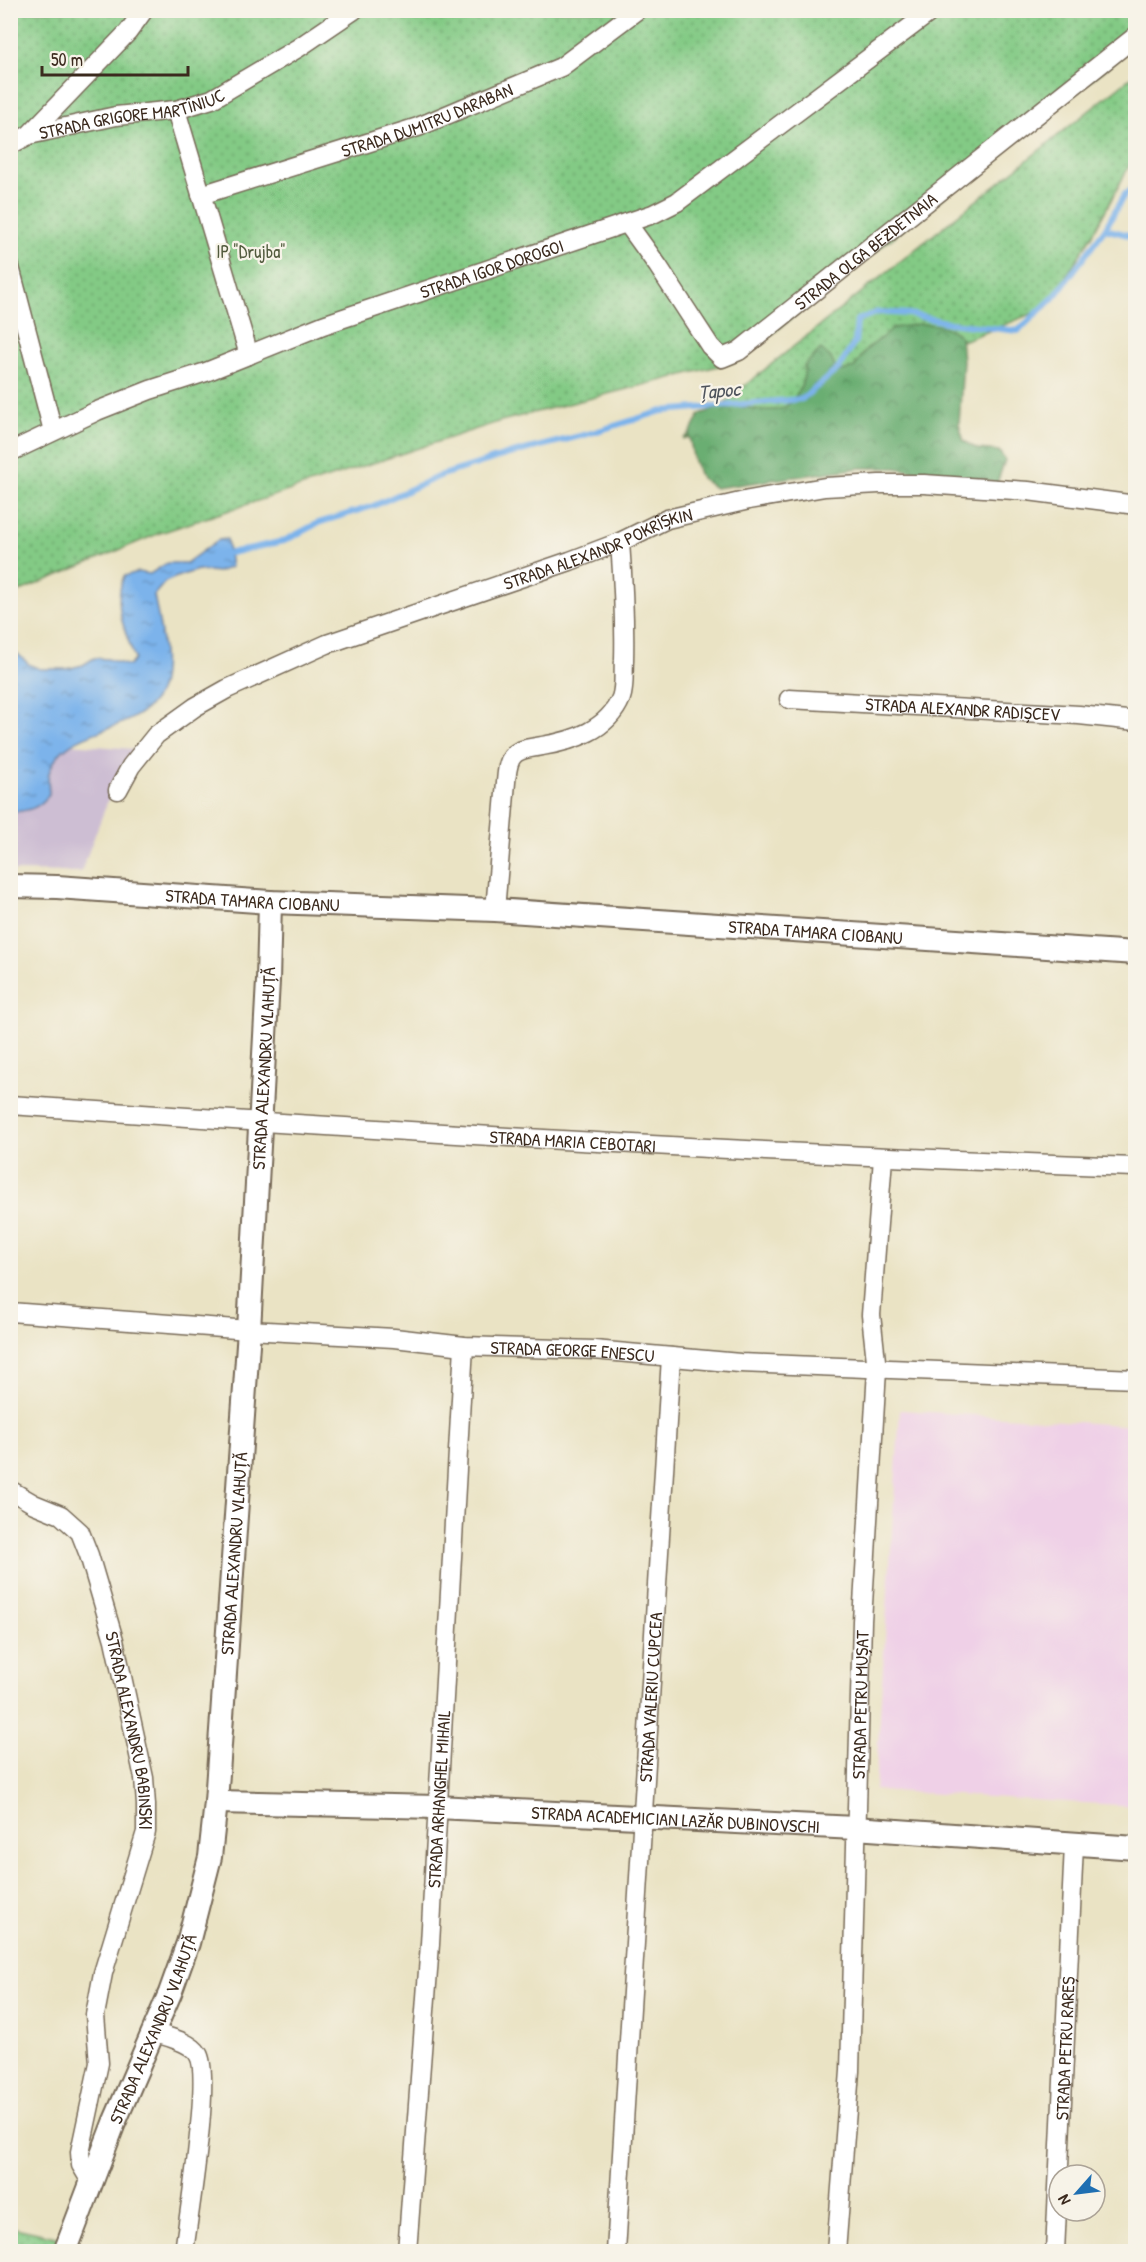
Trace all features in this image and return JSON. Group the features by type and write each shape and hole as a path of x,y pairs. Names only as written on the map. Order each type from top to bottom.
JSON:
{"street":[{"path":"10,145 29,135 128,32 144,10"},
{"name":"STRADA GRIGORE MARTÎNIUC","path":"29,135 116,116 176,110 212,99 298,48 354,10"},
{"name":"STRADA DUMITRU DARABAN","path":"201,195 418,127 561,67 637,10"},
{"name":"STRADA IGOR DOROGOI","path":"10,452 150,390 206,372 323,326 627,223 677,202 933,10"},
{"name":"STRADA OLGA BEZDETNAIA","path":"627,223 710,346 722,358 739,351 1136,36"},
{"path":"176,110 249,355"},
{"path":"10,267 53,431"},
{"name":"STRADA ALEXANDR POKRÎȘKIN","path":"118,790 131,766 156,735 195,707 227,689 327,644 541,571 620,542 654,525 685,514 825,487 924,484 1028,491 1136,506"},
{"path":"495,910 506,782 512,757 530,748 573,741 585,735 607,718 622,696 625,614 620,542"},
{"name":"STRADA ALEXANDR RADIȘCEV","path":"789,699 1079,715 1136,721"},
{"name":"STRADA TAMARA CIOBANU","path":"10,886 57,887 270,902 495,910 1136,953"},
{"name":"STRADA АLEXANDRU VLAHUȚĂ","path":"91,2182 180,1968 210,1857 216,1802 249,1330 268,981 270,902"},
{"name":"STRADA MARIA CEBOTARI","path":"10,1105 260,1123 883,1158 1136,1167"},
{"name":"STRADA PETRU MUȘAT","path":"836,2252 850,2071 862,1621 877,1370 871,1315 883,1158"},
{"name":"STRADA GEORGE ENESCU","path":"10,1312 249,1330 394,1338 464,1346 594,1350 740,1363 1136,1379"},
{"name":"STRADA ARHANGHEL MIHAIL","path":"407,2252 437,1807 464,1346"},
{"name":"STRADA VALERIU CUPCEA","path":"616,2252 671,1357"},
{"name":"STRADA ALEXANDRU BABINSKI","path":"10,1490 34,1504 61,1515 80,1532 114,1641 144,1778 146,1832 103,1973 95,2015 99,2063 81,2137 80,2152 81,2165 91,2182"},
{"name":"STRADA ACADEMICIAN LAZĂR DUBINOVSCHI","path":"216,1802 437,1807 855,1828 1136,1848"},
{"name":"STRADA PETRU RAREȘ","path":"1055,2252 1074,1845"},
{"path":"153,2032 192,2047 202,2064 201,2114 184,2252"},
{"path":"65,2252 91,2182"}],"shaded area":[{"path":"32,741 134,749 110,795 81,872 11,871 10,781"},
{"path":"900,1410 1135,1426 1135,1806 875,1790"}],"green space":[{"name":"IP \"Drujba\"","path":"11,11 1135,11 1135,45 738,361 501,421 160,533 11,595"},
{"path":"1135,74 1135,155 1093,234 1046,308 776,411 683,439 744,386"},
{"path":"919,324 942,326 961,337 963,361 959,425 964,441 977,449 999,451 1005,460 997,483 895,468 860,468 715,488 701,478 694,462 689,435 700,414 731,406 764,410 780,409 787,406 797,394 803,380 804,366 821,349 831,358 837,372 854,368 866,350 894,328"},
{"path":"11,2227 69,2240 65,2251 11,2252"}],"water":[{"path":"227,539 231,567 218,572 198,570 179,576 165,582 154,595 163,648 163,676 155,699 144,711 130,719 68,746 57,758 49,773 49,795 32,808 11,812 11,648 30,665 40,669 66,669 83,665 94,658 108,659 129,666 135,659 121,618 119,597 124,576 138,572 150,574 167,563 186,563 218,540"}],"waterway":[{"path":"1105,229 1124,195 1136,185"},
{"name":"Țapoc","path":"230,553 284,541 318,523 373,506 442,475 662,411 802,399 838,369 855,342 857,320 878,312 909,314 950,323 1018,331 1055,296 1105,229 1136,237"}]}
